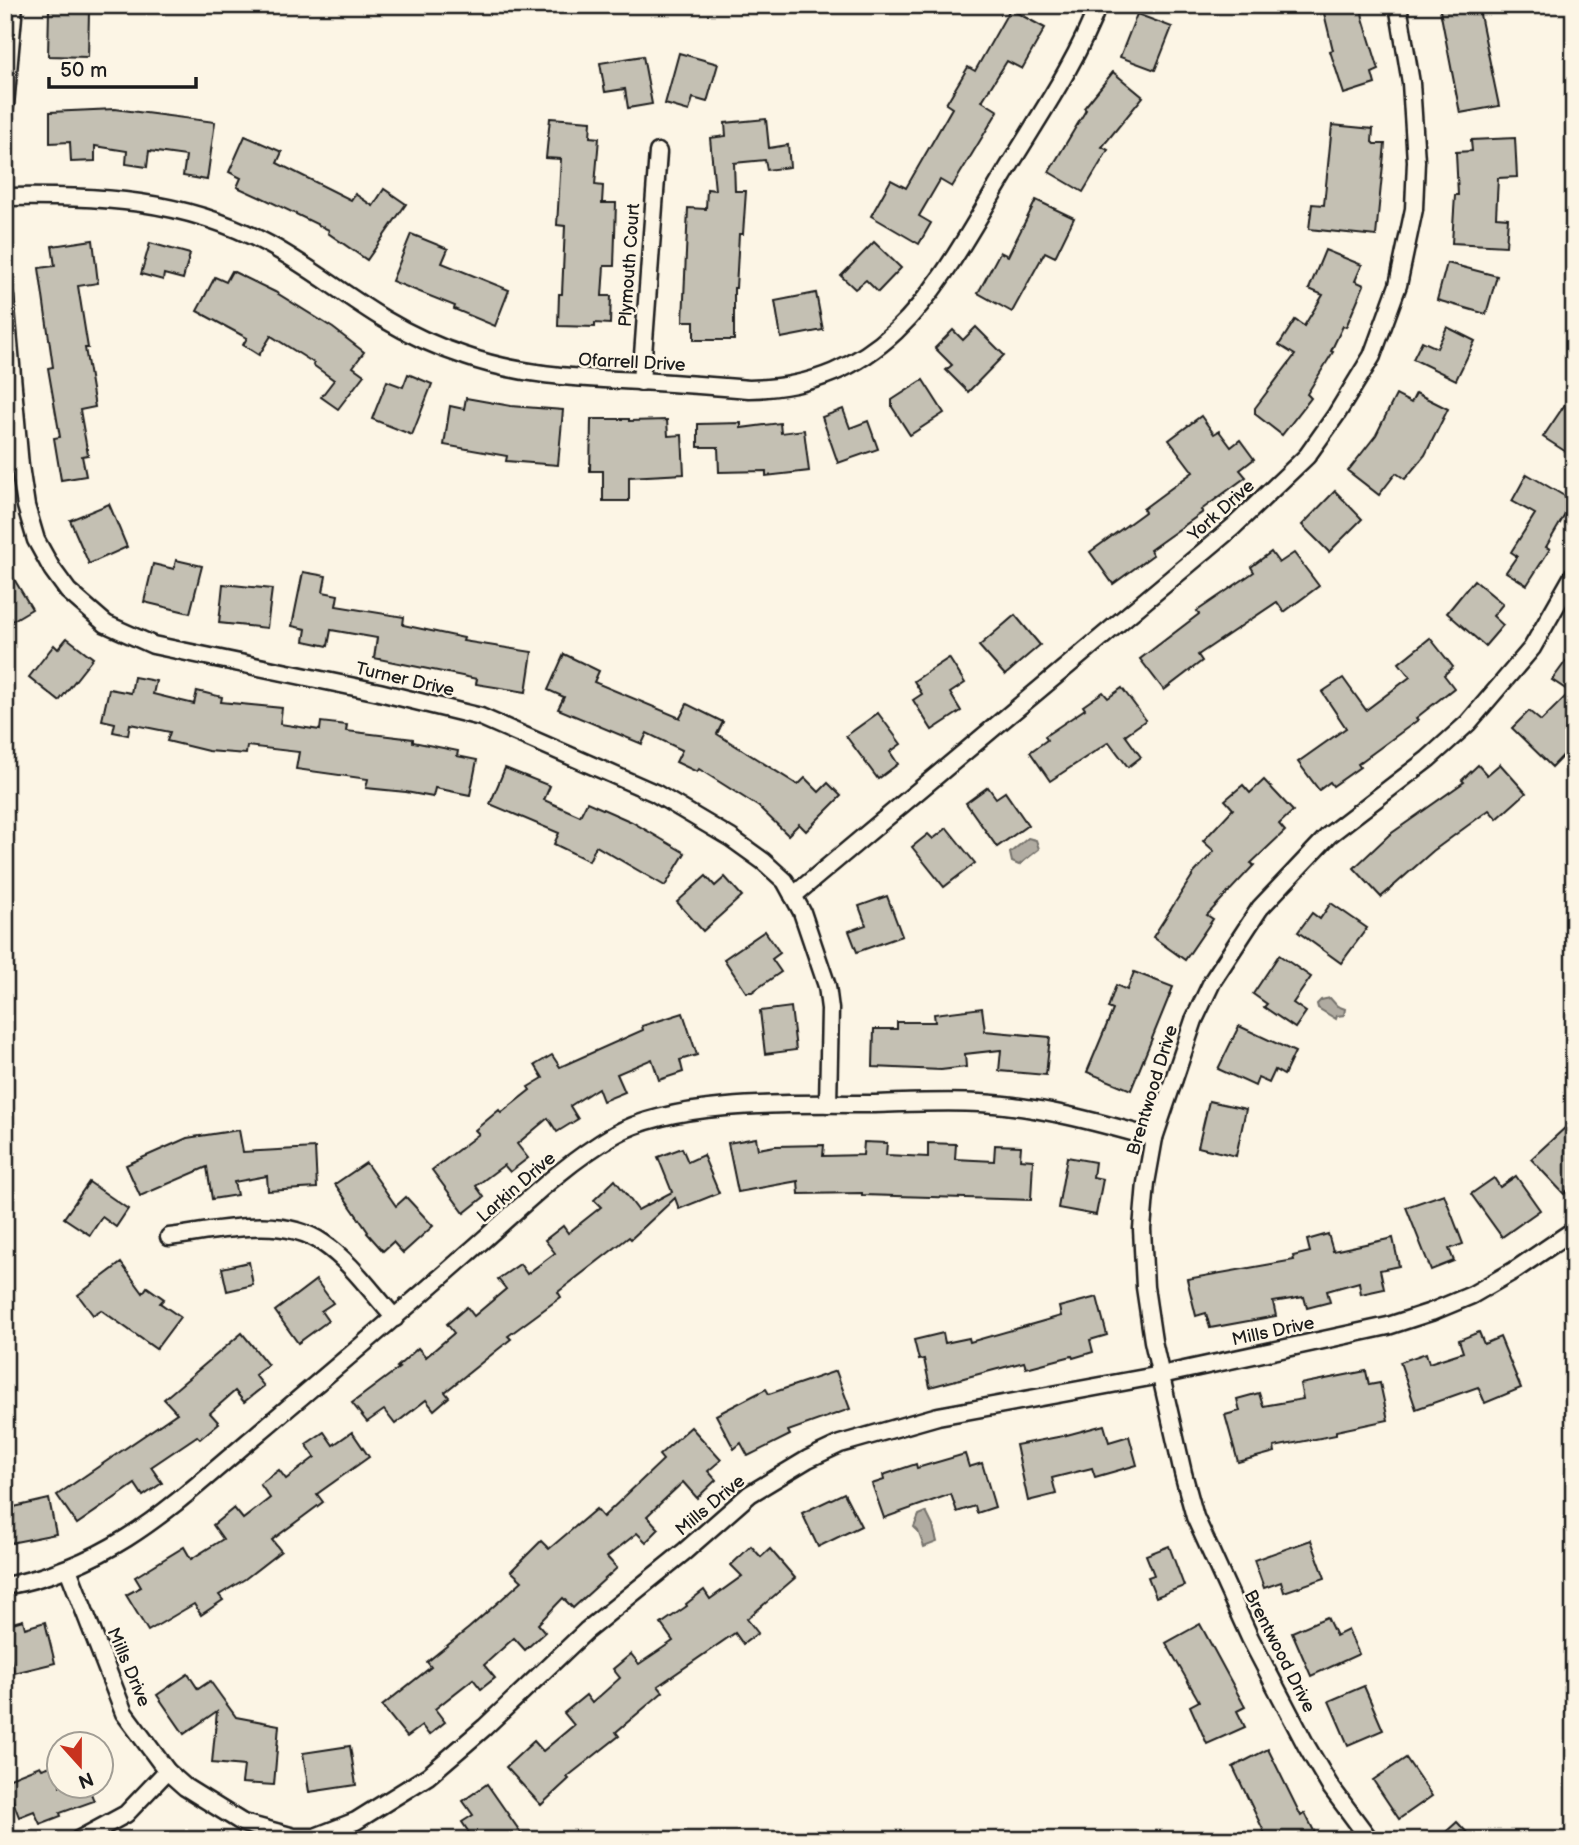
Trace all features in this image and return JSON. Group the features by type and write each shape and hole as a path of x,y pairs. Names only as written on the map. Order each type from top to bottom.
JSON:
{"street":[{"path":"5,105 14,5"},
{"name":"Ofarrell Drive","path":"5,197 87,197 134,201 177,210 221,224 267,243 384,319 426,341 506,369 557,377 749,389 778,388 836,372 862,359 890,337 926,299 1077,53 1098,5"},
{"name":"York Drive","path":"793,896 1233,527 1307,456 1336,415 1372,356 1398,285 1414,209 1416,160 1411,83 1398,5"},
{"name":"Plymouth Court","path":"641,382 657,152"},
{"name":"Turner Drive","path":"5,297 26,506 36,540 68,591 106,624 153,645 379,692 481,717 655,793 731,838 785,881 802,912 827,986 830,1009 828,1104"},
{"name":"Brentwood Drive","path":"1370,1840 1330,1786 1307,1747 1250,1638 1195,1517 1182,1474 1145,1286 1142,1229 1146,1183 1154,1138 1194,1020 1213,980 1260,908 1329,835 1428,759 1468,723 1532,648 1574,574"},
{"name":"Larkin Drive","path":"5,1586 36,1580 103,1554 154,1521 395,1318 571,1163 617,1133 656,1119 694,1110 828,1104 980,1103 1083,1118 1154,1138"},
{"path":"169,1237 272,1225 299,1231 323,1242 346,1262 395,1318"},
{"name":"Mills Drive","path":"68,1569 124,1713 167,1771 185,1787 243,1823 294,1837 315,1837 356,1821 428,1776 485,1727 586,1631 750,1494 808,1459 840,1444 938,1416 1161,1375 1388,1326 1472,1295 1574,1230"},
{"path":"78,1840 126,1814 167,1771"}],"shaded area":[{"path":"1028,838 1036,840 1039,849 1019,865 1012,862 1010,853"},
{"path":"1330,998 1337,1006 1345,1009 1344,1015 1337,1016 1336,1019 1318,1008 1317,1004 1321,1000"},
{"path":"926,1512 937,1542 924,1547 914,1527 919,1515"}],"building":[{"path":"1322,5 1361,5 1379,70 1372,73 1375,84 1344,94 1330,51 1333,50"},
{"path":"1439,5 1478,5 1499,106 1460,113"},
{"path":"49,9 89,11 88,57 48,56"},
{"path":"1010,9 1045,28 1022,69 1007,61 982,101 998,111 952,187 940,180 919,216 931,223 919,244 871,216 891,180 906,188 952,108 946,104 968,67 975,71"},
{"path":"1137,14 1172,27 1155,70 1120,57"},
{"path":"679,53 718,64 707,102 693,98 689,111 665,104"},
{"path":"643,56 652,104 628,108 625,89 605,92 600,63"},
{"path":"1113,72 1143,97 1102,147 1108,150 1083,192 1049,172 1086,110 1084,108"},
{"path":"115,109 215,122 207,180 183,176 186,156 149,151 147,167 126,164 127,151 95,146 95,161 71,162 70,142 50,143 50,112"},
{"path":"550,118 591,121 590,137 599,138 595,185 603,186 602,203 616,203 614,266 604,266 602,296 611,296 610,324 595,323 595,327 558,326 565,226 557,225 561,159 546,158"},
{"path":"766,119 769,148 788,145 790,167 767,170 765,160 734,163 735,191 746,191 743,234 739,234 734,288 734,340 694,340 694,321 683,321 688,208 706,209 707,189 715,190 710,138 726,136 725,123"},
{"path":"1332,125 1373,129 1372,142 1385,144 1376,236 1309,229 1312,204 1324,205"},
{"path":"245,136 282,152 277,163 351,200 355,194 373,206 384,189 406,204 367,260 328,233 329,230 237,187 241,178 229,172"},
{"path":"1515,138 1517,177 1498,178 1496,217 1508,218 1506,246 1452,243 1455,195 1458,195 1456,152 1472,151 1471,140"},
{"path":"1036,200 1074,218 1055,257 1045,252 1012,312 978,293 1000,252 1008,256"},
{"path":"411,234 448,249 442,263 509,290 495,326 454,309 455,306 392,281"},
{"path":"93,240 98,283 78,286 95,407 80,410 88,455 82,456 86,476 61,480 54,438 60,437 48,368 53,367 39,268 55,266 52,246"},
{"path":"874,242 901,268 878,292 866,280 855,289 841,276"},
{"path":"150,243 190,254 183,279 164,274 163,280 141,274"},
{"path":"1325,250 1362,265 1355,281 1364,285 1346,327 1343,326 1331,351 1333,352 1307,394 1311,398 1282,435 1255,414 1255,408 1295,355 1279,345 1295,320 1304,326 1323,295 1309,289"},
{"path":"1447,263 1497,276 1486,314 1437,300"},
{"path":"232,271 275,292 333,328 364,352 353,367 364,375 338,409 321,397 334,380 313,365 314,363 271,336 259,355 243,345 247,338 197,311 215,277 226,282"},
{"path":"816,293 823,330 781,338 775,301"},
{"path":"976,327 1004,355 968,392 946,370 952,365 935,348 953,330 963,340"},
{"path":"1447,327 1475,341 1456,380 1413,359 1422,341 1437,348"},
{"path":"408,374 432,384 412,435 372,419 387,381 403,387"},
{"path":"923,380 944,413 910,435 892,407 892,400"},
{"path":"1574,391 1574,457 1543,437"},
{"path":"1416,393 1448,409 1425,455 1405,479 1396,473 1379,495 1348,471 1376,435 1396,395 1411,403"},
{"path":"466,398 511,406 563,410 558,465 506,461 507,456 444,445 450,406 464,409"},
{"path":"843,409 850,428 868,421 878,449 838,463 822,417"},
{"path":"1201,416 1214,434 1219,431 1231,447 1240,440 1254,459 1240,470 1246,477 1150,550 1153,555 1113,584 1090,552 1145,512 1143,509 1193,472 1169,440"},
{"path":"591,419 667,420 668,436 682,435 684,474 629,477 629,501 603,501 603,471 590,471"},
{"path":"741,423 741,428 780,423 781,433 804,430 809,471 766,476 766,471 719,472 718,447 698,447 698,424"},
{"path":"1527,474 1573,501 1546,547 1550,549 1527,585 1506,572 1517,556 1511,552 1535,514 1512,501"},
{"path":"1335,491 1362,519 1329,552 1302,525"},
{"path":"109,504 127,547 89,564 70,520"},
{"path":"1271,552 1279,563 1294,553 1319,586 1284,612 1277,602 1198,655 1202,661 1164,690 1140,659 1199,614 1197,611 1254,572 1251,567"},
{"path":"176,560 202,566 190,613 144,602 153,564 174,569"},
{"path":"5,564 32,609 5,625"},
{"path":"303,572 326,576 323,592 338,595 336,606 404,617 403,625 464,638 463,641 532,652 526,692 476,684 477,679 374,658 377,638 331,630 328,646 304,641 306,629 292,626"},
{"path":"1474,580 1503,604 1493,616 1503,625 1485,646 1447,613"},
{"path":"223,584 272,589 267,628 219,623"},
{"path":"1015,615 1040,645 1005,675 979,646"},
{"path":"67,638 93,658 59,701 29,677 54,645 58,649"},
{"path":"1430,638 1453,667 1444,675 1454,688 1416,718 1418,720 1358,764 1360,767 1333,786 1330,782 1319,790 1298,762 1346,728 1322,692 1343,678 1366,710 1410,677 1399,663"},
{"path":"1574,650 1574,744 1552,767 1512,728 1529,711 1541,721 1570,692 1552,680"},
{"path":"564,654 599,671 594,682 680,718 687,704 723,722 717,734 798,785 805,778 819,792 828,783 841,796 806,831 799,824 788,835 759,807 699,769 697,772 676,762 682,750 647,733 642,744 558,709 564,697 548,690"},
{"path":"949,658 965,683 950,693 961,711 932,730 913,700 922,694 914,681"},
{"path":"134,677 156,681 153,694 194,704 197,691 222,697 221,702 282,708 280,724 320,730 321,722 347,725 346,731 413,739 413,742 458,751 457,756 477,760 470,795 435,788 433,797 366,788 368,779 296,769 299,752 247,746 246,754 208,751 167,741 170,732 130,724 128,735 113,732 115,723 102,720 109,689 131,693"},
{"path":"1122,688 1146,720 1125,735 1141,757 1128,767 1109,742 1050,781 1030,752 1047,740 1045,736 1085,709 1083,706 1103,692 1108,698"},
{"path":"878,713 901,744 890,752 898,764 878,779 846,736"},
{"path":"1500,764 1526,793 1497,819 1489,810 1433,851 1381,897 1354,868 1389,835 1464,782 1462,780 1478,765 1487,775"},
{"path":"505,768 550,786 544,800 580,816 587,802 632,822 685,853 665,886 596,846 589,861 554,844 559,833 490,804"},
{"path":"1264,780 1293,811 1279,824 1285,831 1251,863 1254,865 1207,915 1213,919 1185,960 1153,937 1194,873 1214,851 1203,841 1233,809 1225,800 1243,785 1250,793"},
{"path":"988,787 996,798 1005,792 1028,825 997,847 966,803"},
{"path":"947,828 975,863 944,887 912,847 928,834 933,839"},
{"path":"706,876 715,886 725,877 742,896 703,931 677,902"},
{"path":"887,896 902,936 857,952 849,931 866,925 859,906"},
{"path":"1331,903 1367,928 1341,963 1298,932 1312,913 1320,919"},
{"path":"765,931 780,953 772,959 781,972 752,992 746,992 724,959"},
{"path":"1279,955 1311,977 1293,1003 1306,1012 1295,1028 1264,1007 1267,1004 1253,994"},
{"path":"1134,972 1173,987 1131,1090 1087,1072 1113,1010 1108,1008 1116,985 1127,990"},
{"path":"791,1007 796,1050 765,1054 760,1011"},
{"path":"982,1008 985,1031 1050,1037 1046,1075 999,1071 1001,1050 965,1054 966,1067 941,1070 873,1067 874,1029 897,1029 897,1022 935,1022 934,1014"},
{"path":"683,1013 697,1055 680,1060 683,1072 659,1080 652,1059 617,1074 625,1092 603,1101 598,1088 570,1106 578,1119 557,1132 548,1118 517,1144 528,1158 510,1172 504,1165 476,1186 484,1197 464,1213 432,1170 479,1134 475,1130 499,1110 501,1113 530,1090 528,1087 543,1078 535,1065 552,1055 560,1067 643,1030 642,1026"},
{"path":"1239,1026 1295,1052 1284,1075 1275,1070 1269,1083 1258,1078 1255,1086 1218,1069"},
{"path":"1209,1101 1246,1109 1236,1156 1198,1147"},
{"path":"1566,1127 1574,1135 1574,1184 1564,1194 1531,1159"},
{"path":"239,1130 243,1152 315,1148 317,1188 268,1191 267,1176 234,1182 237,1195 212,1199 207,1167 140,1196 126,1165 187,1138"},
{"path":"756,1138 758,1149 824,1145 823,1156 863,1155 864,1142 887,1143 886,1155 928,1157 928,1143 956,1144 955,1159 994,1161 995,1145 1021,1146 1020,1159 1033,1160 1031,1200 862,1193 799,1194 798,1181 738,1192 728,1143"},
{"path":"682,1148 688,1162 703,1155 719,1193 679,1209 675,1198 631,1239 629,1237 558,1292 561,1297 508,1336 511,1339 445,1392 449,1397 434,1410 426,1400 395,1424 384,1410 367,1422 352,1403 399,1368 397,1367 418,1348 426,1357 454,1333 447,1324 467,1307 474,1316 506,1289 498,1279 520,1264 527,1274 555,1253 545,1240 563,1226 568,1233 601,1207 594,1200 615,1180 638,1210 672,1192 658,1157"},
{"path":"1067,1157 1095,1162 1093,1177 1103,1179 1096,1215 1058,1208"},
{"path":"366,1163 396,1206 406,1197 433,1226 403,1253 393,1242 383,1251 367,1233 335,1184"},
{"path":"1516,1176 1540,1210 1502,1237 1471,1194 1494,1178 1500,1187"},
{"path":"89,1182 128,1209 116,1227 102,1217 90,1235 64,1218"},
{"path":"1444,1194 1463,1244 1449,1249 1454,1261 1431,1270 1406,1207"},
{"path":"1328,1234 1333,1251 1393,1238 1399,1266 1380,1270 1384,1289 1361,1294 1359,1282 1327,1291 1330,1302 1307,1308 1304,1297 1273,1302 1276,1316 1210,1328 1206,1313 1196,1316 1187,1279 1294,1260 1293,1256 1310,1252 1307,1240"},
{"path":"249,1262 253,1285 227,1291 222,1268"},
{"path":"121,1263 143,1293 147,1287 164,1299 160,1303 180,1317 156,1349 101,1310 93,1315 78,1295"},
{"path":"316,1280 333,1303 321,1311 328,1321 298,1343 275,1311"},
{"path":"1097,1297 1107,1335 1090,1340 1093,1352 1026,1368 1024,1362 930,1387 924,1359 919,1360 914,1340 943,1333 945,1343 969,1338 970,1342 1061,1316 1059,1307"},
{"path":"1479,1332 1484,1344 1500,1337 1521,1388 1485,1403 1478,1387 1416,1409 1400,1362 1426,1353 1429,1363 1463,1352 1459,1340"},
{"path":"242,1333 268,1365 255,1375 264,1386 244,1402 235,1391 210,1413 219,1423 200,1439 197,1436 151,1467 162,1483 143,1496 135,1484 77,1524 57,1495 177,1413 164,1399"},
{"path":"836,1371 850,1409 788,1431 790,1435 748,1456 741,1443 734,1449 716,1415 766,1389 769,1394"},
{"path":"1366,1371 1369,1385 1380,1383 1388,1420 1336,1431 1336,1435 1274,1447 1275,1452 1238,1462 1225,1415 1240,1411 1237,1399 1259,1393 1263,1406 1303,1399 1300,1384"},
{"path":"1104,1425 1109,1442 1129,1436 1137,1465 1095,1477 1092,1468 1052,1478 1056,1494 1028,1501 1016,1445"},
{"path":"691,1427 721,1460 708,1471 716,1480 697,1498 683,1482 647,1516 659,1529 646,1542 637,1533 607,1557 617,1568 573,1608 563,1598 538,1624 545,1632 525,1650 514,1638 484,1665 495,1678 481,1689 473,1679 435,1709 445,1722 429,1735 422,1726 407,1737 382,1706 431,1667 427,1662 522,1581 511,1571 541,1541 549,1549 596,1509 603,1517 663,1460 659,1455"},
{"path":"324,1432 333,1445 352,1432 369,1457 317,1494 323,1502 272,1540 281,1551 219,1595 223,1600 201,1615 194,1604 148,1631 126,1595 141,1587 135,1577 184,1547 191,1559 223,1539 213,1525 234,1508 243,1519 270,1498 260,1484 279,1470 286,1479 315,1457 306,1444"},
{"path":"965,1454 969,1467 982,1463 995,1507 977,1513 975,1506 957,1512 951,1494 884,1518 872,1484 884,1480 883,1475 916,1464 917,1468"},
{"path":"844,1493 861,1526 818,1547 802,1513"},
{"path":"49,1499 56,1534 5,1544 5,1509"},
{"path":"1311,1540 1325,1578 1284,1592 1281,1582 1264,1588 1254,1560"},
{"path":"751,1546 761,1557 770,1549 795,1578 747,1619 758,1633 743,1644 735,1633 658,1686 663,1692 616,1732 619,1736 567,1777 569,1779 541,1805 506,1767 534,1741 543,1751 574,1725 564,1713 586,1695 592,1703 620,1678 613,1669 631,1654 639,1664 673,1641 661,1624 704,1590 710,1599 742,1576 731,1565"},
{"path":"1169,1546 1184,1586 1156,1597 1148,1577 1154,1575 1146,1555"},
{"path":"1327,1617 1336,1636 1348,1630 1359,1654 1311,1676 1292,1632"},
{"path":"23,1620 25,1628 45,1622 55,1663 14,1673 5,1637 5,1625"},
{"path":"1200,1624 1245,1707 1237,1711 1245,1727 1207,1744 1190,1706 1199,1701 1166,1643"},
{"path":"188,1674 198,1689 210,1681 236,1717 279,1725 274,1785 242,1783 244,1766 212,1763 217,1711 184,1734 157,1695"},
{"path":"1364,1686 1383,1730 1348,1745 1329,1701"},
{"path":"350,1746 356,1785 309,1792 303,1753"},
{"path":"1268,1749 1301,1816 1305,1813 1316,1835 1307,1840 1268,1840 1233,1767"},
{"path":"1406,1758 1432,1796 1399,1819 1373,1780"},
{"path":"40,1766 42,1769 46,1768 46,1800 94,1801 60,1813 61,1816 40,1824 34,1811 19,1817 5,1780"},
{"path":"487,1784 526,1840 474,1840 462,1822 473,1815 463,1801"},
{"path":"1457,1822 1474,1840 1437,1840"}]}
